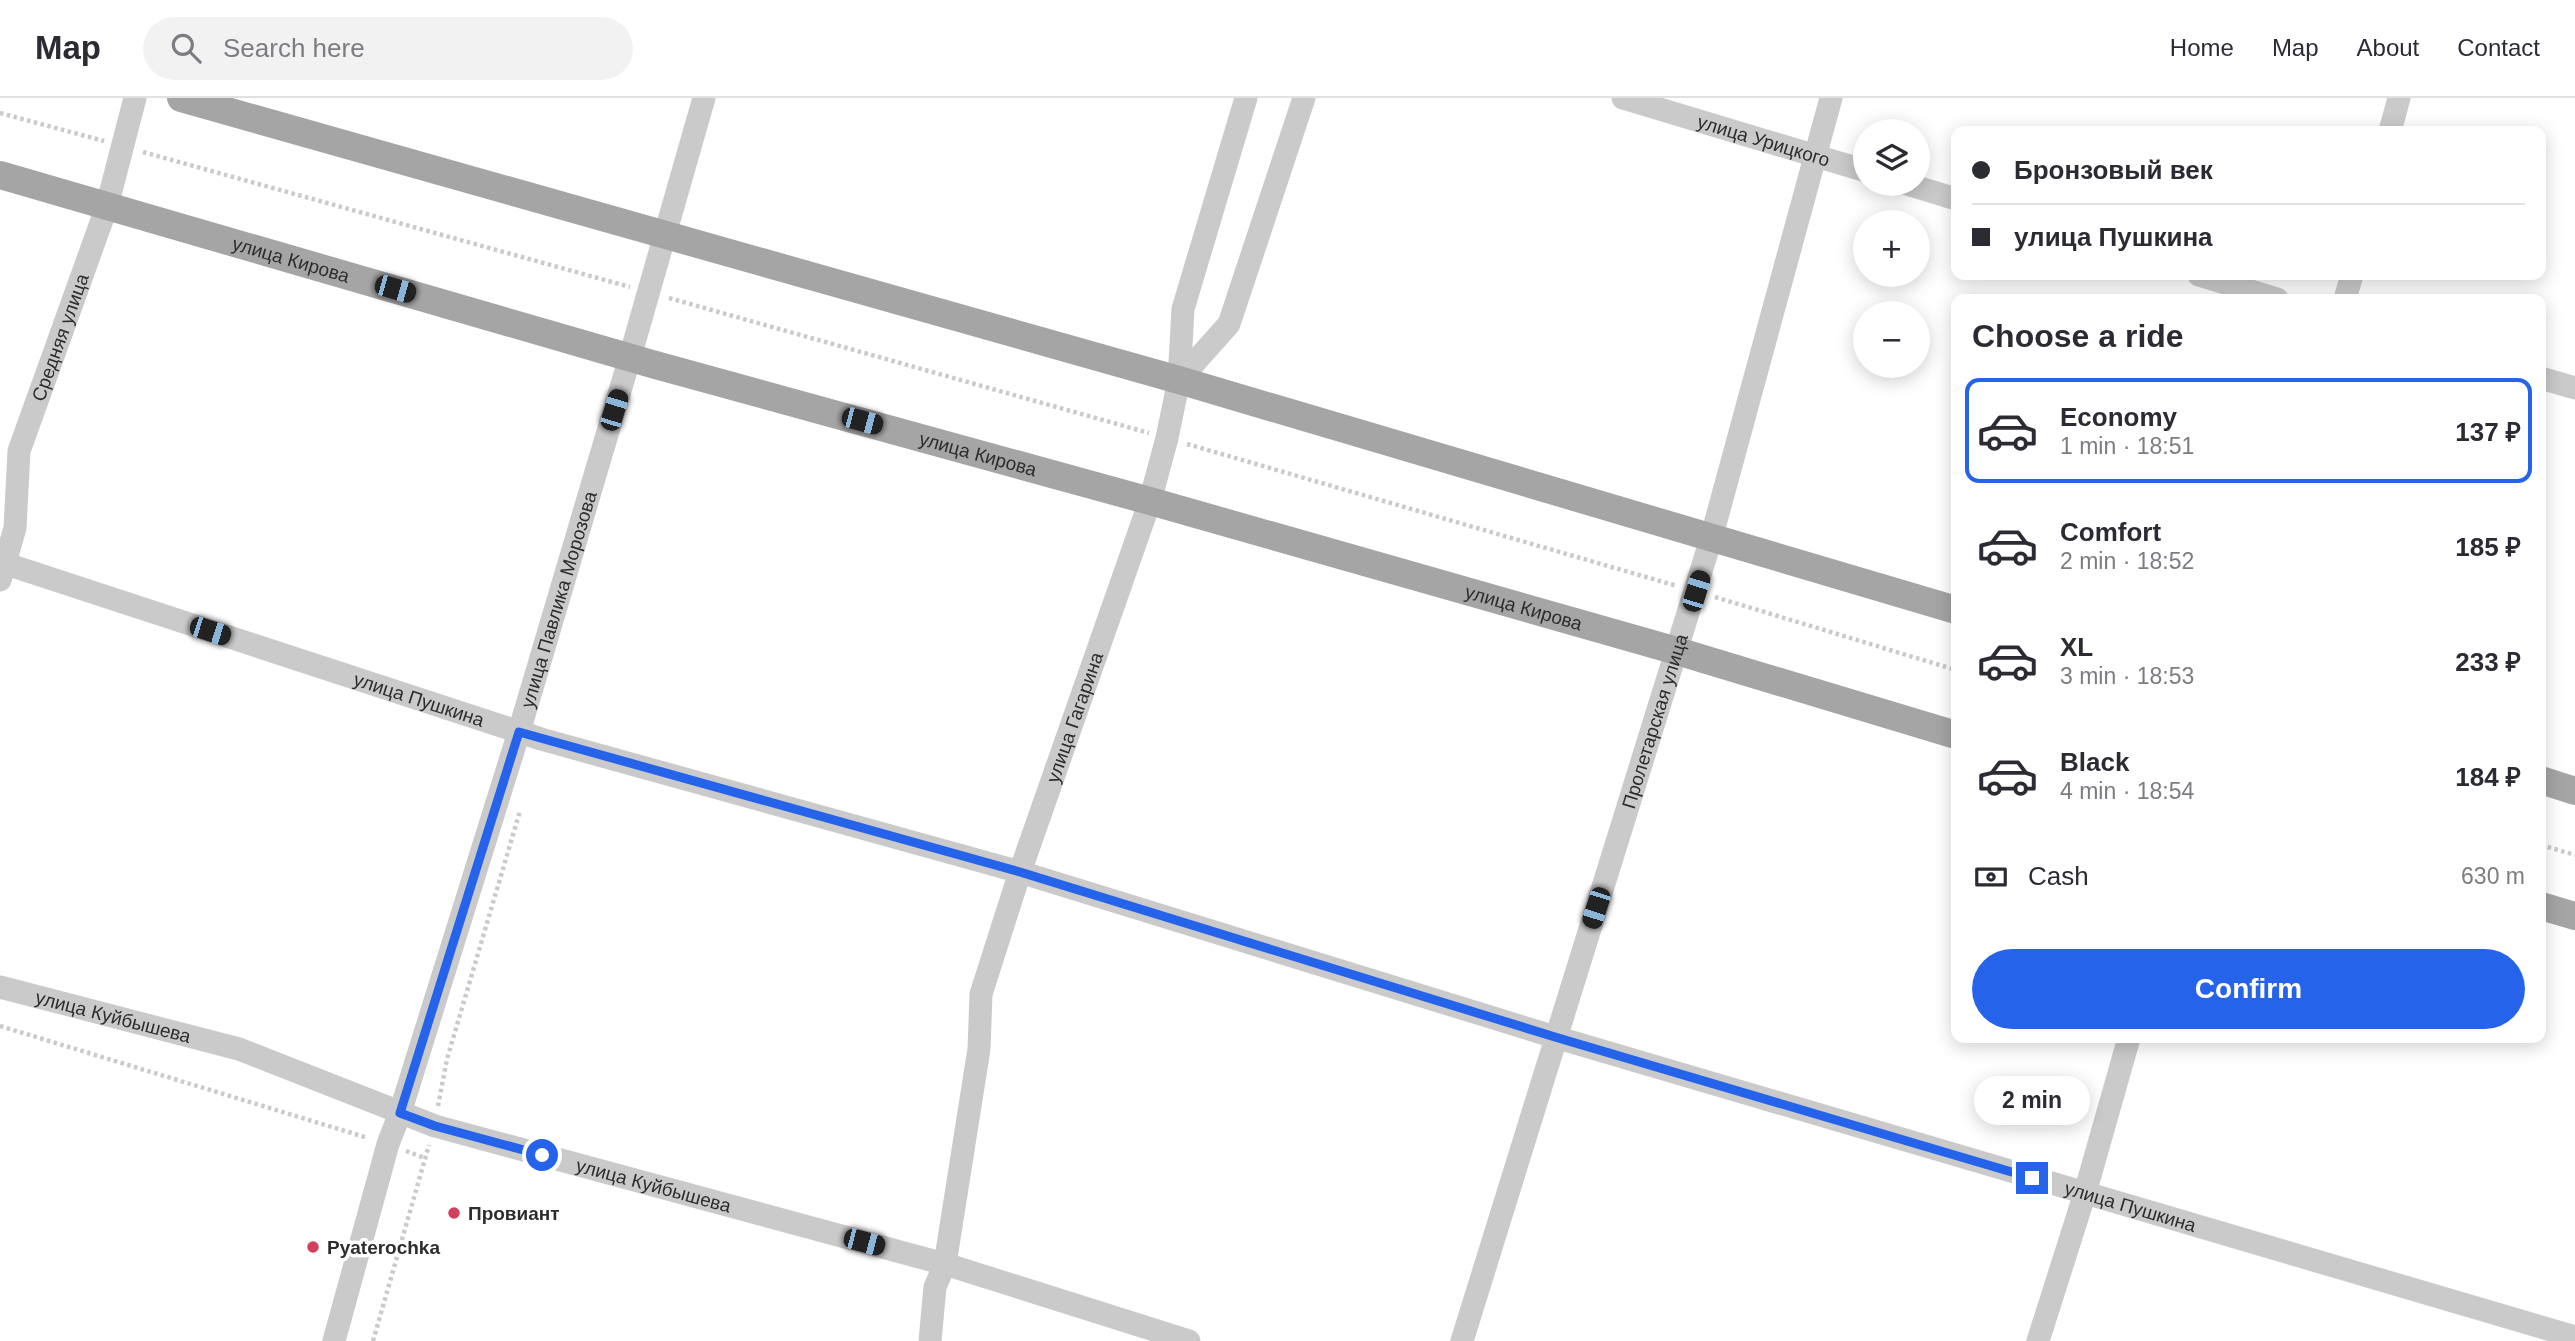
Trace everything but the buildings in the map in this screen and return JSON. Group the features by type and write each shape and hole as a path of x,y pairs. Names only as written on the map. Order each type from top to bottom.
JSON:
{"main road":[{"path":"181,98 1179,380 1951,609"},
{"name":"улица Кирова","path":"0,175 630,357 1150,500 1677,651 1951,733"},
{"path":"2546,781 2575,790"},
{"path":"2546,907 2575,916"}],"street":[{"name":"Средняя улица","path":"1,569 15,528 19,451 107,206 135,98"},
{"name":"улица Павлика Морозова","path":"334,1341 388,1144 519,732 704,98"},
{"name":"улица Гагарина","path":"930,1341 935,1287 945,1264 979,1049 981,994 1020,872 1150,500 1179,380 1183,309 1246,98"},
{"path":"1179,380 1229,324 1304,98"},
{"name":"улица Урицкого","path":"1623,98 1853,167"},
{"name":"Пролетарская улица","path":"1462,1341 1712,538 1831,98"},
{"path":"2391,126 2399,98"},
{"path":"1930,191 1951,197"},
{"path":"2215,280 2261,294"},
{"path":"2546,379 2575,388"},
{"name":"улица Пушкина","path":"1,569 519,732 1020,872 1555,1037 2575,1337"},
{"name":"улица Куйбышева","path":"0,987 239,1049 435,1126 945,1264 1189,1341"},
{"path":"2038,1341 2085,1193 2128,1043"}],"path":[{"path":"0,113 1167,438 1696,591 1951,668"},
{"path":"373,1341 435,1126 447,1059 522,806"},
{"path":"2546,846 2575,855"},
{"path":"0,1026 388,1144 425,1158"}],"place":[{"name":"Провиант","path":"454,1213"},
{"name":"Pyaterochka","path":"313,1247"}],"route":[{"path":"542,1155 435,1126 400,1113 519,732 1020,872 1555,1037 2032,1178"}]}
